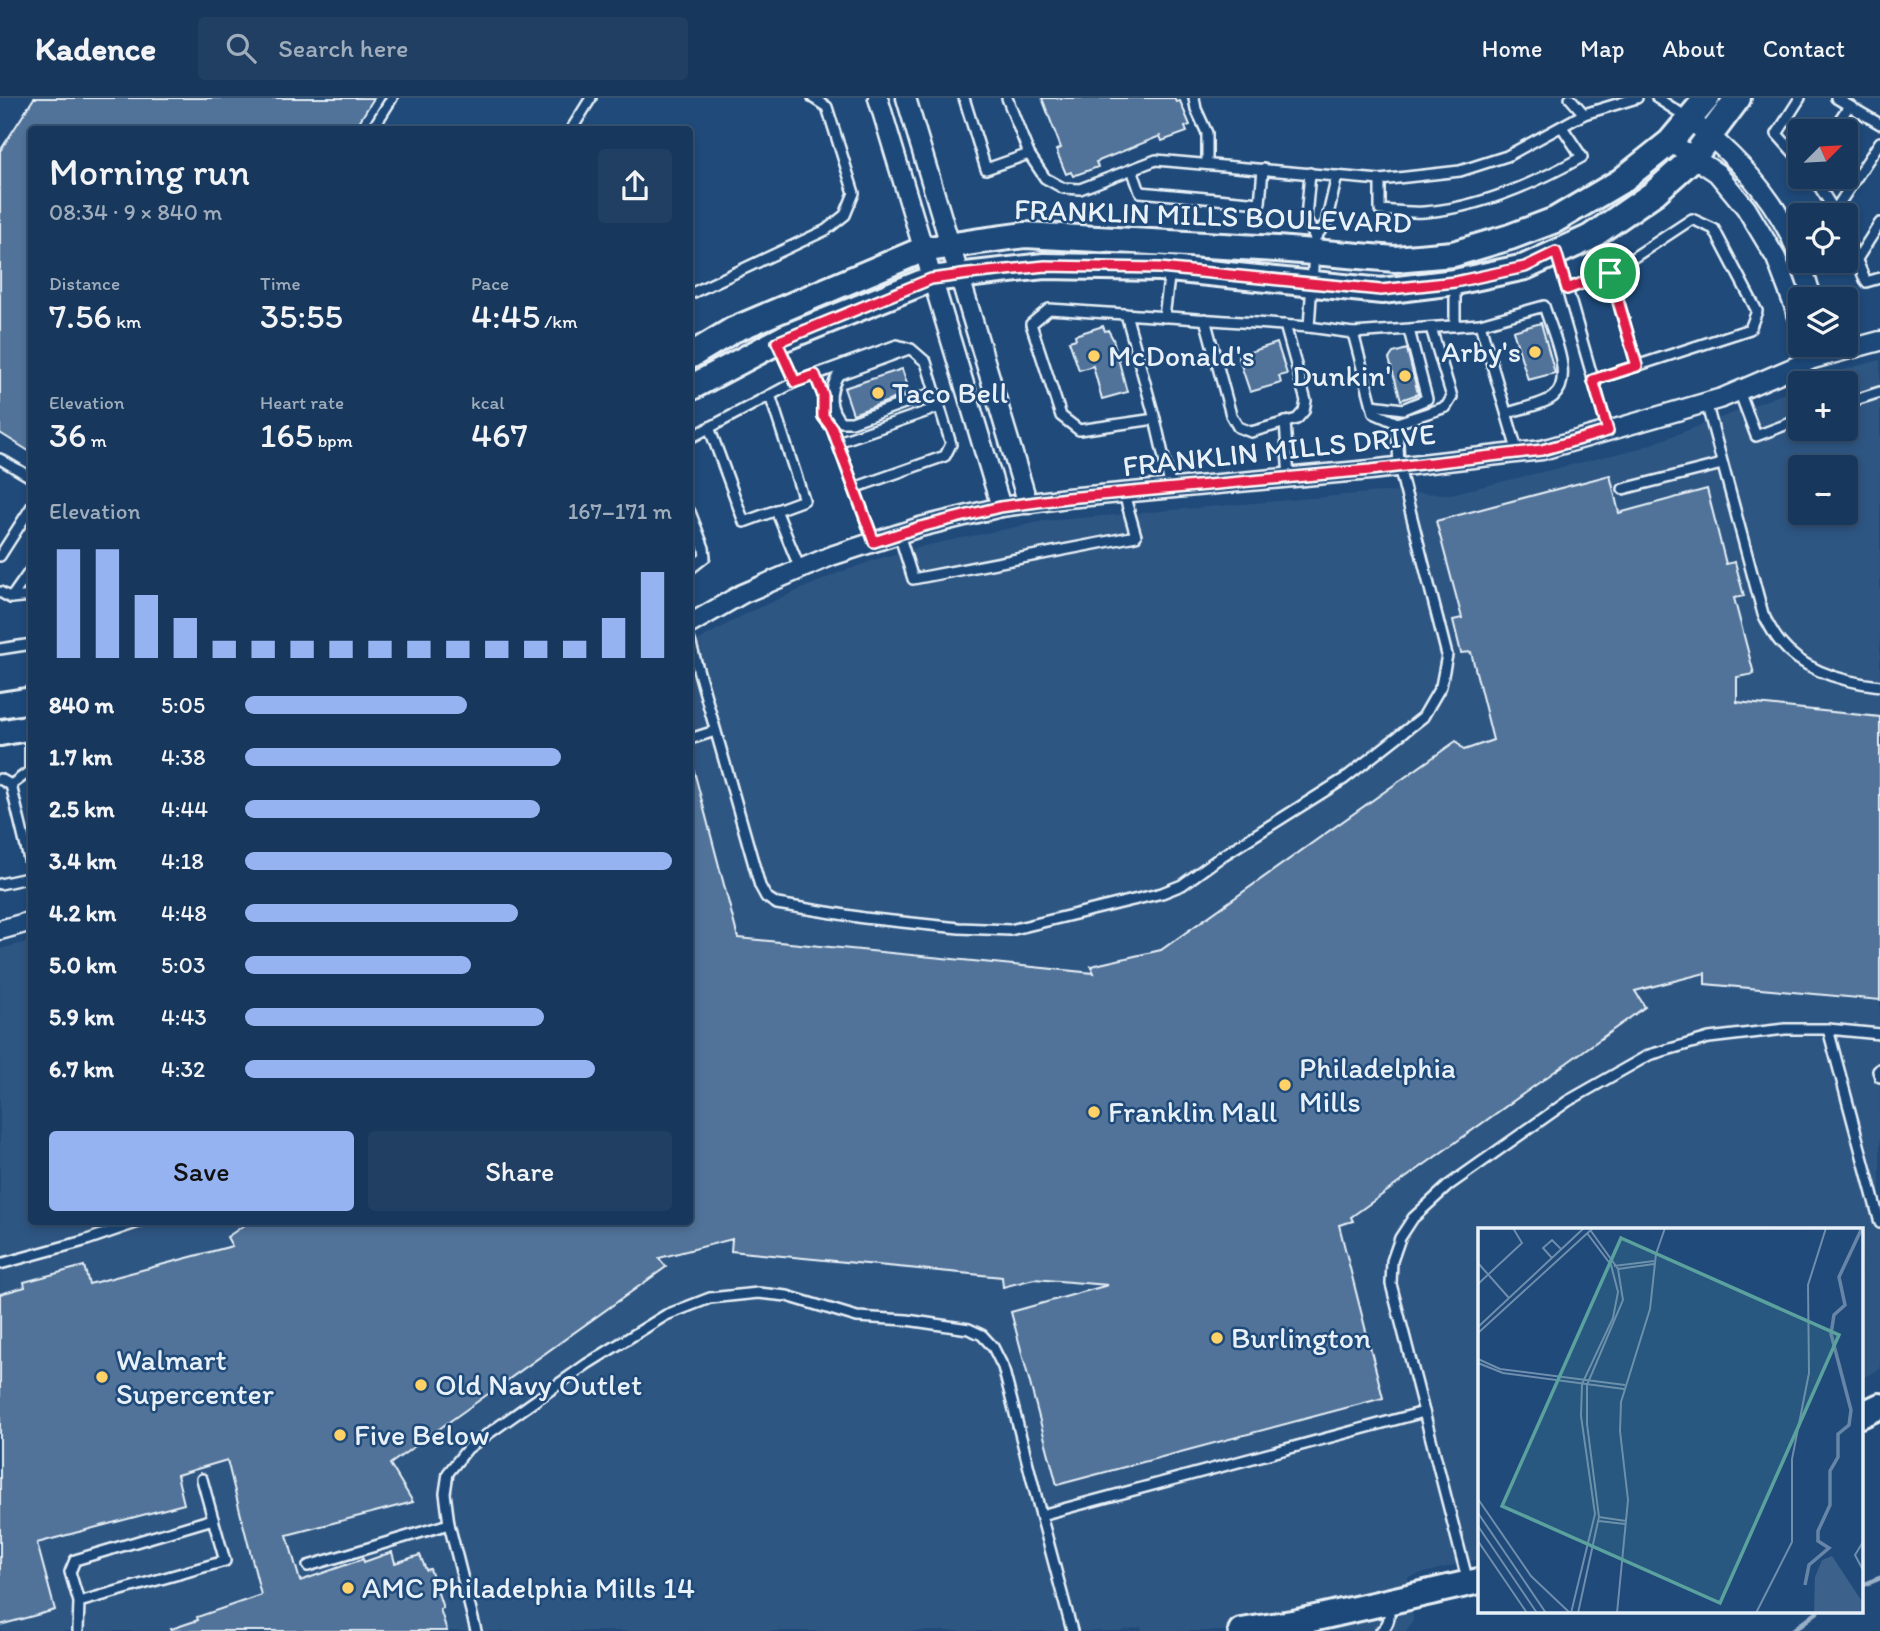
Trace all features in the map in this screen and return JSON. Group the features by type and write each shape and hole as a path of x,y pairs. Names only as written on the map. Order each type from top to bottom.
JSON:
{"street":[{"path":"878,98 1000,507"},
{"path":"906,98 1028,504"},
{"name":"FRANKLIN MILLS BOULEVARD","path":"693,354 733,330 922,250 1025,235 1314,245 1395,259 1453,254 1555,220 1610,188 1670,142 1707,98"},
{"name":"FRANKLIN MILLS BOULEVARD","path":"693,386 777,342 931,279 1045,266 1170,269 1381,290 1455,282 1525,267 1589,238 1643,201 1693,158 1738,98"},
{"path":"1690,120 1710,135 1760,187 1789,234 1809,287"},
{"path":"1670,142 1717,173 1746,208 1765,236 1788,290"},
{"name":"FRANKLIN MILLS DRIVE","path":"1858,345 1880,341"},
{"name":"FRANKLIN MILLS DRIVE","path":"693,622 742,594 831,556 899,534 1000,507 1542,450 1739,391 1802,357"},
{"path":"0,705 28,701"},
{"path":"0,733 28,728"},
{"path":"0,930 28,922"},
{"path":"1862,1415 1880,1406"},
{"path":"1241,1631 1298,1622 1474,1582"}],"lane":[{"path":"374,126 392,98"},
{"path":"574,126 591,98"},
{"path":"693,293 826,230 845,215 854,193 827,107 813,98"},
{"path":"964,98 986,169 1029,153"},
{"path":"1007,98 1029,153 1045,178 1063,188 1080,189 1156,160 1380,180 1460,171 1507,156 1584,114 1637,98"},
{"path":"1194,98 1207,133 1207,163"},
{"path":"1570,98 1584,114"},
{"path":"1657,98 1690,120"},
{"path":"1788,146 1777,134 1800,98"},
{"path":"1836,98 1880,124"},
{"path":"1840,119 1849,106"},
{"path":"1380,180 1380,210 1423,212 1477,203 1545,178 1582,157 1562,127"},
{"path":"1842,203 1880,142"},
{"path":"1132,169 1140,192 1260,203 1263,169"},
{"path":"1309,327 1314,245 1306,218 1310,173"},
{"path":"1314,245 1326,223 1337,176"},
{"path":"1567,289 1610,273 1692,219 1714,229 1758,311 1750,329 1593,380"},
{"path":"1858,257 1880,223"},
{"path":"1556,252 1608,431"},
{"path":"1858,262 1866,282 1880,278"},
{"path":"1164,317 1170,269"},
{"path":"1610,273 1637,366"},
{"path":"1455,282 1455,326"},
{"path":"1155,419 1079,430 1060,416 1031,324 1049,309 1285,325 1353,334 1480,324 1544,306 1562,363 1564,376 1560,389 1553,398 1507,413"},
{"path":"1126,314 1171,490"},
{"path":"1205,319 1231,415 1238,427 1251,432 1297,419 1304,411 1306,401 1285,325"},
{"path":"1480,324 1518,453"},
{"path":"1353,334 1374,413 1397,423 1446,407 1452,397 1431,328"},
{"path":"1372,405 1403,409 1427,399 1409,330"},
{"path":"777,342 795,382"},
{"path":"693,432 709,427 795,382 897,345 911,348 926,362 951,443 945,456 854,488"},
{"path":"911,348 838,375 831,387 834,414 841,422 852,422 935,392"},
{"path":"815,375 823,395 823,416 838,442 874,542"},
{"path":"1739,391 1756,436 1788,424"},
{"path":"1858,399 1880,391"},
{"path":"709,427 744,522 804,500 770,396"},
{"path":"1706,402 1762,614 1781,644 1806,665 1832,678 1880,686"},
{"path":"838,442 940,407"},
{"path":"1285,422 1289,478"},
{"path":"693,652 760,886 766,897 777,904 864,918 959,928 1010,930 1162,893 1182,885 1222,856 1344,779 1423,717 1441,686 1447,655 1399,467 1397,423"},
{"path":"0,459 28,476"},
{"path":"1623,489 1723,464"},
{"path":"899,534 913,579 1136,536 1124,494"},
{"path":"776,510 800,569"},
{"path":"0,556 28,512"},
{"path":"693,520 705,558 693,567"},
{"path":"11,598 28,574"},
{"path":"0,592 11,598 28,596"},
{"path":"0,649 28,645"},
{"path":"693,677 699,673"},
{"path":"693,738 715,731"},
{"path":"10,785 28,774"},
{"path":"0,779 10,785 28,859"},
{"path":"0,884 28,876"},
{"path":"1474,1582 1424,1412 1391,1284 1392,1261 1400,1238 1413,1218 1449,1185 1568,1101 1648,1055 1709,1038 1785,1030 1828,1029 1880,1034"},
{"path":"1828,1029 1880,1223"},
{"path":"1880,1069 1880,1077"},
{"path":"0,1264 130,1225"},
{"path":"476,1631 449,1524 445,1493 448,1473 468,1448 587,1364 666,1315 710,1298 758,1293 787,1296 857,1317 907,1320 970,1329 982,1335 993,1346 1003,1367 1072,1631"},
{"path":"1041,1515 1424,1412"},
{"path":"79,1602 225,1561 202,1479"},
{"path":"78,1631 79,1602 70,1572 75,1560 214,1519"},
{"path":"309,1566 449,1524"},
{"path":"1381,1631 1387,1626 1390,1616 1387,1602"}],"shaded area":[{"name":"Philadelphia Mills","path":"1880,360 1880,1369 1862,1378 1862,1228 1478,1228 1478,1559 1408,1577 1413,1621 1406,1631 1142,1631 1141,1627 1120,1631 0,1631 0,949 28,942 28,1225 693,1225 693,643 749,612 877,559 928,545 1044,521 1380,492 1451,494 1641,448 1788,392 1788,441 1858,441 1858,371 1842,371"}],"building":[{"path":"34,98 374,98 356,126 28,126 28,450 0,433 0,151"},
{"path":"1042,98 1174,98 1176,102 1180,101 1190,125 1185,127 1187,132 1162,141 1160,136 1096,162 1098,167 1073,176 1071,172 1066,174 1056,150 1061,148"},
{"name":"Arby's","path":"1541,323 1555,373 1528,380 1513,331"},
{"name":"McDonald's","path":"1103,326 1113,339 1127,392 1102,399 1093,366 1079,370 1069,341 1076,339 1075,335"},
{"path":"1277,343 1287,374 1279,376 1281,383 1250,392 1238,356"},
{"name":"Dunkin'","path":"1407,349 1418,394 1401,400 1389,359 1393,353"},
{"name":"Taco Bell","path":"902,369 910,393 853,414 844,388"},
{"name":"Franklin Mall","path":"1610,475 1619,513 1707,489 1726,564 1735,562 1744,596 1734,598 1754,674 1737,677 1737,702 1880,717 1880,1000 1705,984 1705,973 1635,991 1645,1007 1351,1217 1353,1221 1339,1225 1383,1398 1057,1485 1011,1312 1108,1285 1034,1279 1003,1287 1002,1277 731,1251 732,1239 659,1258 666,1267 390,1464 413,1502 287,1535 300,1581 392,1552 395,1563 420,1555 426,1570 430,1569 443,1608 440,1609 447,1631 172,1631 171,1629 198,1620 197,1617 261,1595 227,1460 177,1475 184,1504 37,1543 55,1610 0,1625 0,1294 25,1287 24,1282 84,1266 89,1284 232,1246 227,1237 245,1225 693,1225 693,771 738,938 1094,973 1091,966 1161,950 1456,741 1464,750 1493,740 1471,652 1461,653 1453,620 1462,618 1436,521"}],"waterway":[{"path":"1862,1586 1880,1578"},
{"path":"1792,1631 1814,1614"}],"place":[{"name":"Arby's","path":"1535,352"},
{"name":"McDonald's","path":"1094,356"},
{"name":"Dunkin'","path":"1405,376"},
{"name":"Taco Bell","path":"878,393"},
{"name":"Philadelphia Mills","path":"1285,1085"},
{"name":"Franklin Mall","path":"1094,1112"},
{"name":"Burlington","path":"1217,1338"},
{"name":"Walmart Supercenter","path":"102,1377"},
{"name":"Old Navy Outlet","path":"421,1385"},
{"name":"Five Below","path":"340,1435"},
{"name":"AMC Philadelphia Mills 14","path":"348,1588"}],"route":[{"path":"1556,252 1567,289 1610,273 1637,366 1593,380 1608,431 1542,450 1000,507 920,527 874,542 832,428 823,416 823,395 815,375 795,382 777,342 931,279 1045,266 1160,268 1381,290 1455,282 1525,267 1556,252"}]}
